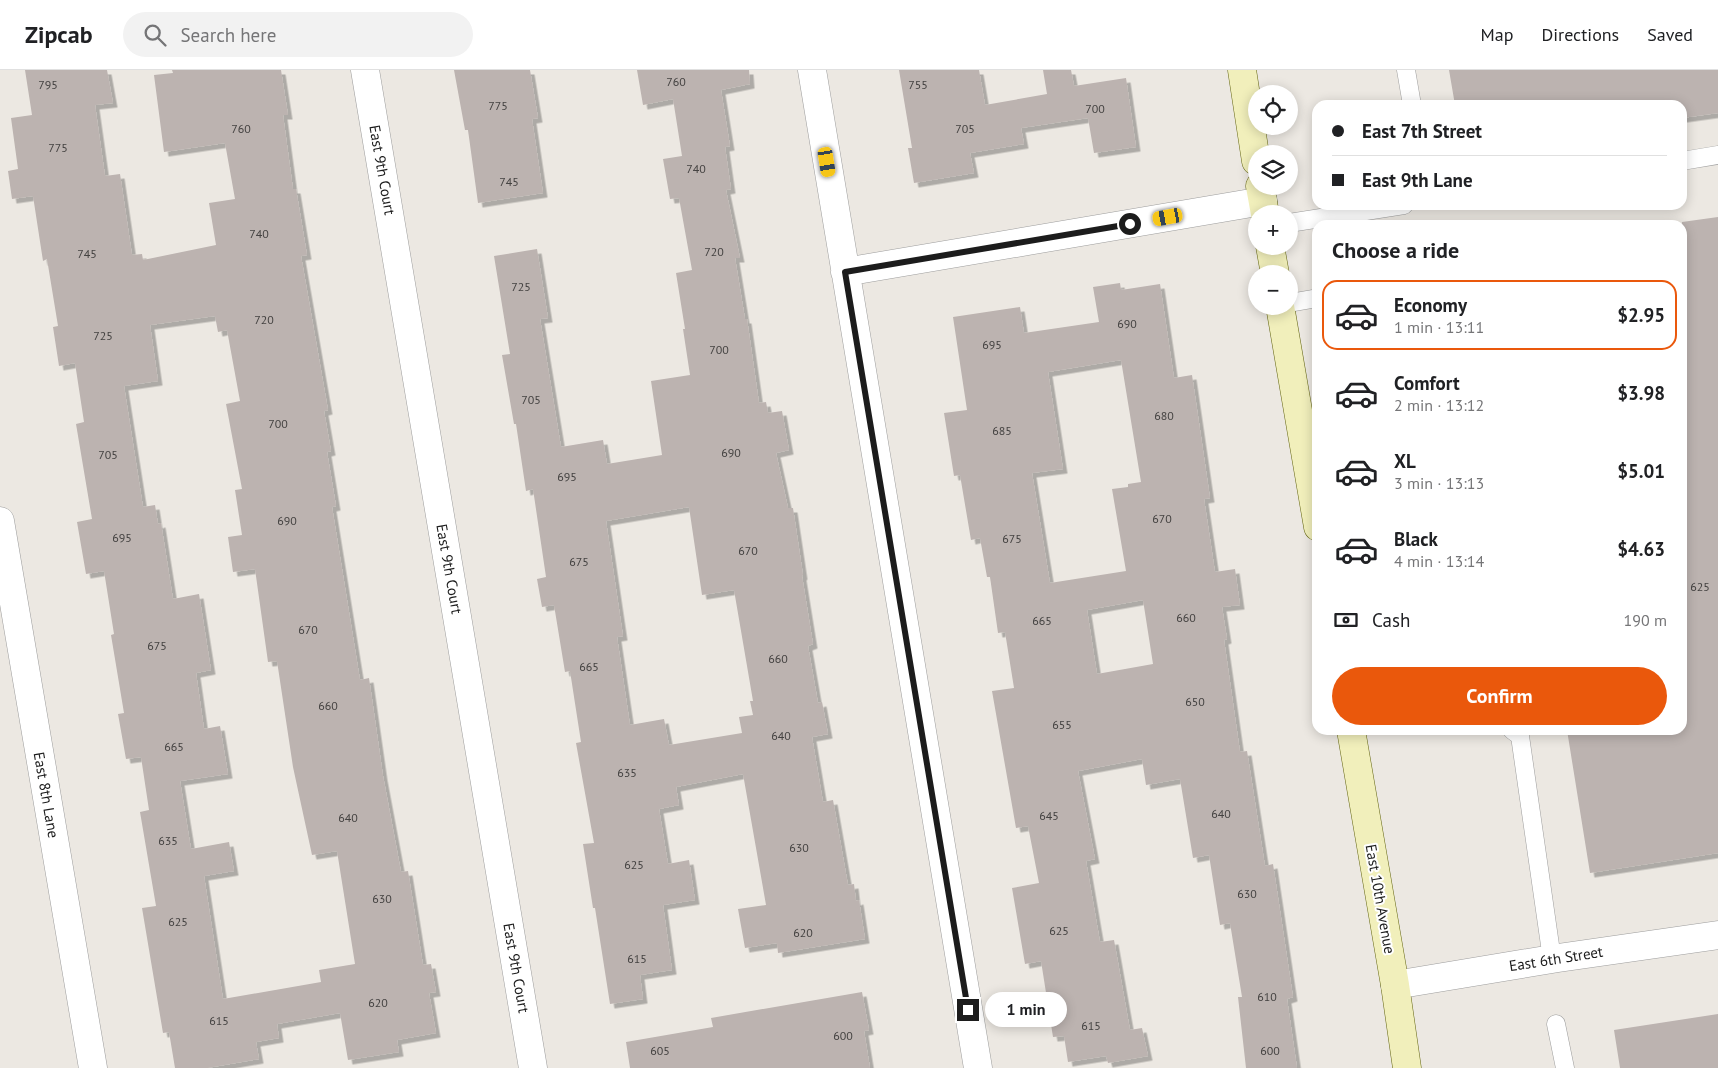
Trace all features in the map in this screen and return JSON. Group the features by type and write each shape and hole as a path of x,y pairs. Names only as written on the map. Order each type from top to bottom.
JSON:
{"street":[{"name":"East 9th Court","path":"365,70 532,1068"},
{"path":"812,70 978,1068"},
{"path":"1242,70 1254,145"},
{"path":"845,272 1262,200"},
{"path":"1282,315 1312,470"},
{"name":"East 8th Lane","path":"0,522 93,1068"},
{"name":"East 10th Avenue","path":"1353,735 1407,1068"},
{"name":"East 6th Street","path":"1395,985 1718,935"}],"lane":[{"path":"1406,70 1411,100"},
{"path":"1687,160 1718,155"},
{"path":"1298,222 1372,210"},
{"path":"1298,301 1312,299"},
{"path":"1519,735 1552,960"},
{"path":"1556,1024 1565,1068"}],"building":[{"path":"25,70 107,70 113,103 95,105 105,176 120,174 132,255 142,254 143,260 216,245 209,203 235,199 225,143 164,152 154,75 173,73 172,70 281,70 288,115 283,115 293,189 296,189 307,255 301,256 328,410 324,411 331,451 327,452 336,506 332,507 360,680 369,678 383,776 401,872 408,871 423,965 431,964 436,992 429,993 436,1033 397,1040 399,1052 348,1060 340,1013 277,1024 279,1038 256,1042 259,1059 207,1068 175,1068 169,1032 163,1033 142,908 156,906 140,812 149,810 141,757 126,759 118,714 124,713 111,635 114,634 104,571 86,574 77,522 92,519 76,424 84,422 75,363 59,366 53,327 58,326 47,259 43,261 33,196 12,199 8,171 18,169 11,118 32,115","holes":["215,316 218,332 227,330 240,401 226,404 242,489 235,490 242,535 228,537 233,572 255,569 268,662 277,661 293,767 312,855 337,851 355,964 319,970 321,982 223,999 204,876 234,871 229,842 191,849 180,781 228,774 220,726 204,729 196,673 211,670 199,594 173,599 161,523 158,524 155,505 143,507 124,386 158,381 150,325"]},
{"path":"454,70 530,70 538,118 532,119 543,193 478,203 468,130 465,130"},
{"path":"637,70 749,70 750,84 721,90 730,146 725,147 731,189 726,190 740,258 735,258 745,319 747,319 759,403 766,402 768,413 782,411 789,450 776,453 788,508 793,508 813,644 808,646 818,703 822,702 828,734 812,737 823,802 833,800 848,885 854,884 856,901 859,900 865,939 778,953 777,943 745,948 738,909 766,905 743,774 676,787 679,805 659,809 668,864 689,860 695,900 663,905 672,970 640,975 643,999 610,1004 583,844 594,843 576,743 581,742 570,671 565,672 554,605 542,607 537,579 546,577 533,489 526,491 516,424 514,424 502,355 510,354 494,256 537,249 548,318 540,319 561,447 603,440 607,464 662,455 651,381 690,375 676,273 692,270 679,198 670,199 663,159 682,156 673,99 643,105","holes":["689,507 702,595 734,590 753,701 750,701 753,715 739,717 742,733 669,745 664,719 630,725 617,637 623,636 606,521"]},
{"path":"899,70 979,70 985,105 1047,94 1043,70 1071,70 1074,86 1126,78 1136,147 1094,153 1088,118 1021,128 1024,144 970,153 974,173 914,183 908,148 912,148"},
{"path":"1449,70 1718,70 1718,113 1687,117 1687,100 1454,100"},
{"path":"1718,217 1718,853 1590,873 1568,735 1687,735 1687,221"},
{"path":"1120,283 1121,290 1160,284 1174,378 1192,375 1210,498 1204,499 1215,572 1235,569 1240,605 1222,607 1227,639 1224,640 1240,752 1247,751 1265,866 1273,864 1293,997 1287,999 1297,1068 1246,1068 1238,997 1242,997 1230,923 1220,925 1209,855 1193,858 1180,779 1146,785 1142,759 1078,771 1095,859 1086,861 1100,942 1114,940 1130,1030 1142,1028 1148,1056 1108,1063 1106,1056 1068,1062 1064,1036 1053,1037 1041,961 1025,964 1012,888 1039,883 1028,826 1016,828 992,691 1014,688 1005,632 998,633 990,577 987,577 980,538 971,540 960,475 954,476 944,413 967,410 953,317 1020,307 1024,333 1099,322 1093,287","holes":["1121,360 1141,482 1128,484 1128,487 1112,489 1126,571 1050,583 1032,473 1063,469 1048,372","1143,600 1153,664 1097,674 1087,610"]},
{"path":"862,992 869,1030 864,1031 870,1068 630,1068 626,1042 713,1027 711,1018"},
{"path":"1718,1014 1718,1068 1620,1068 1614,1030"}],"route":[{"path":"968,1010 845,272 1130,224"}]}
